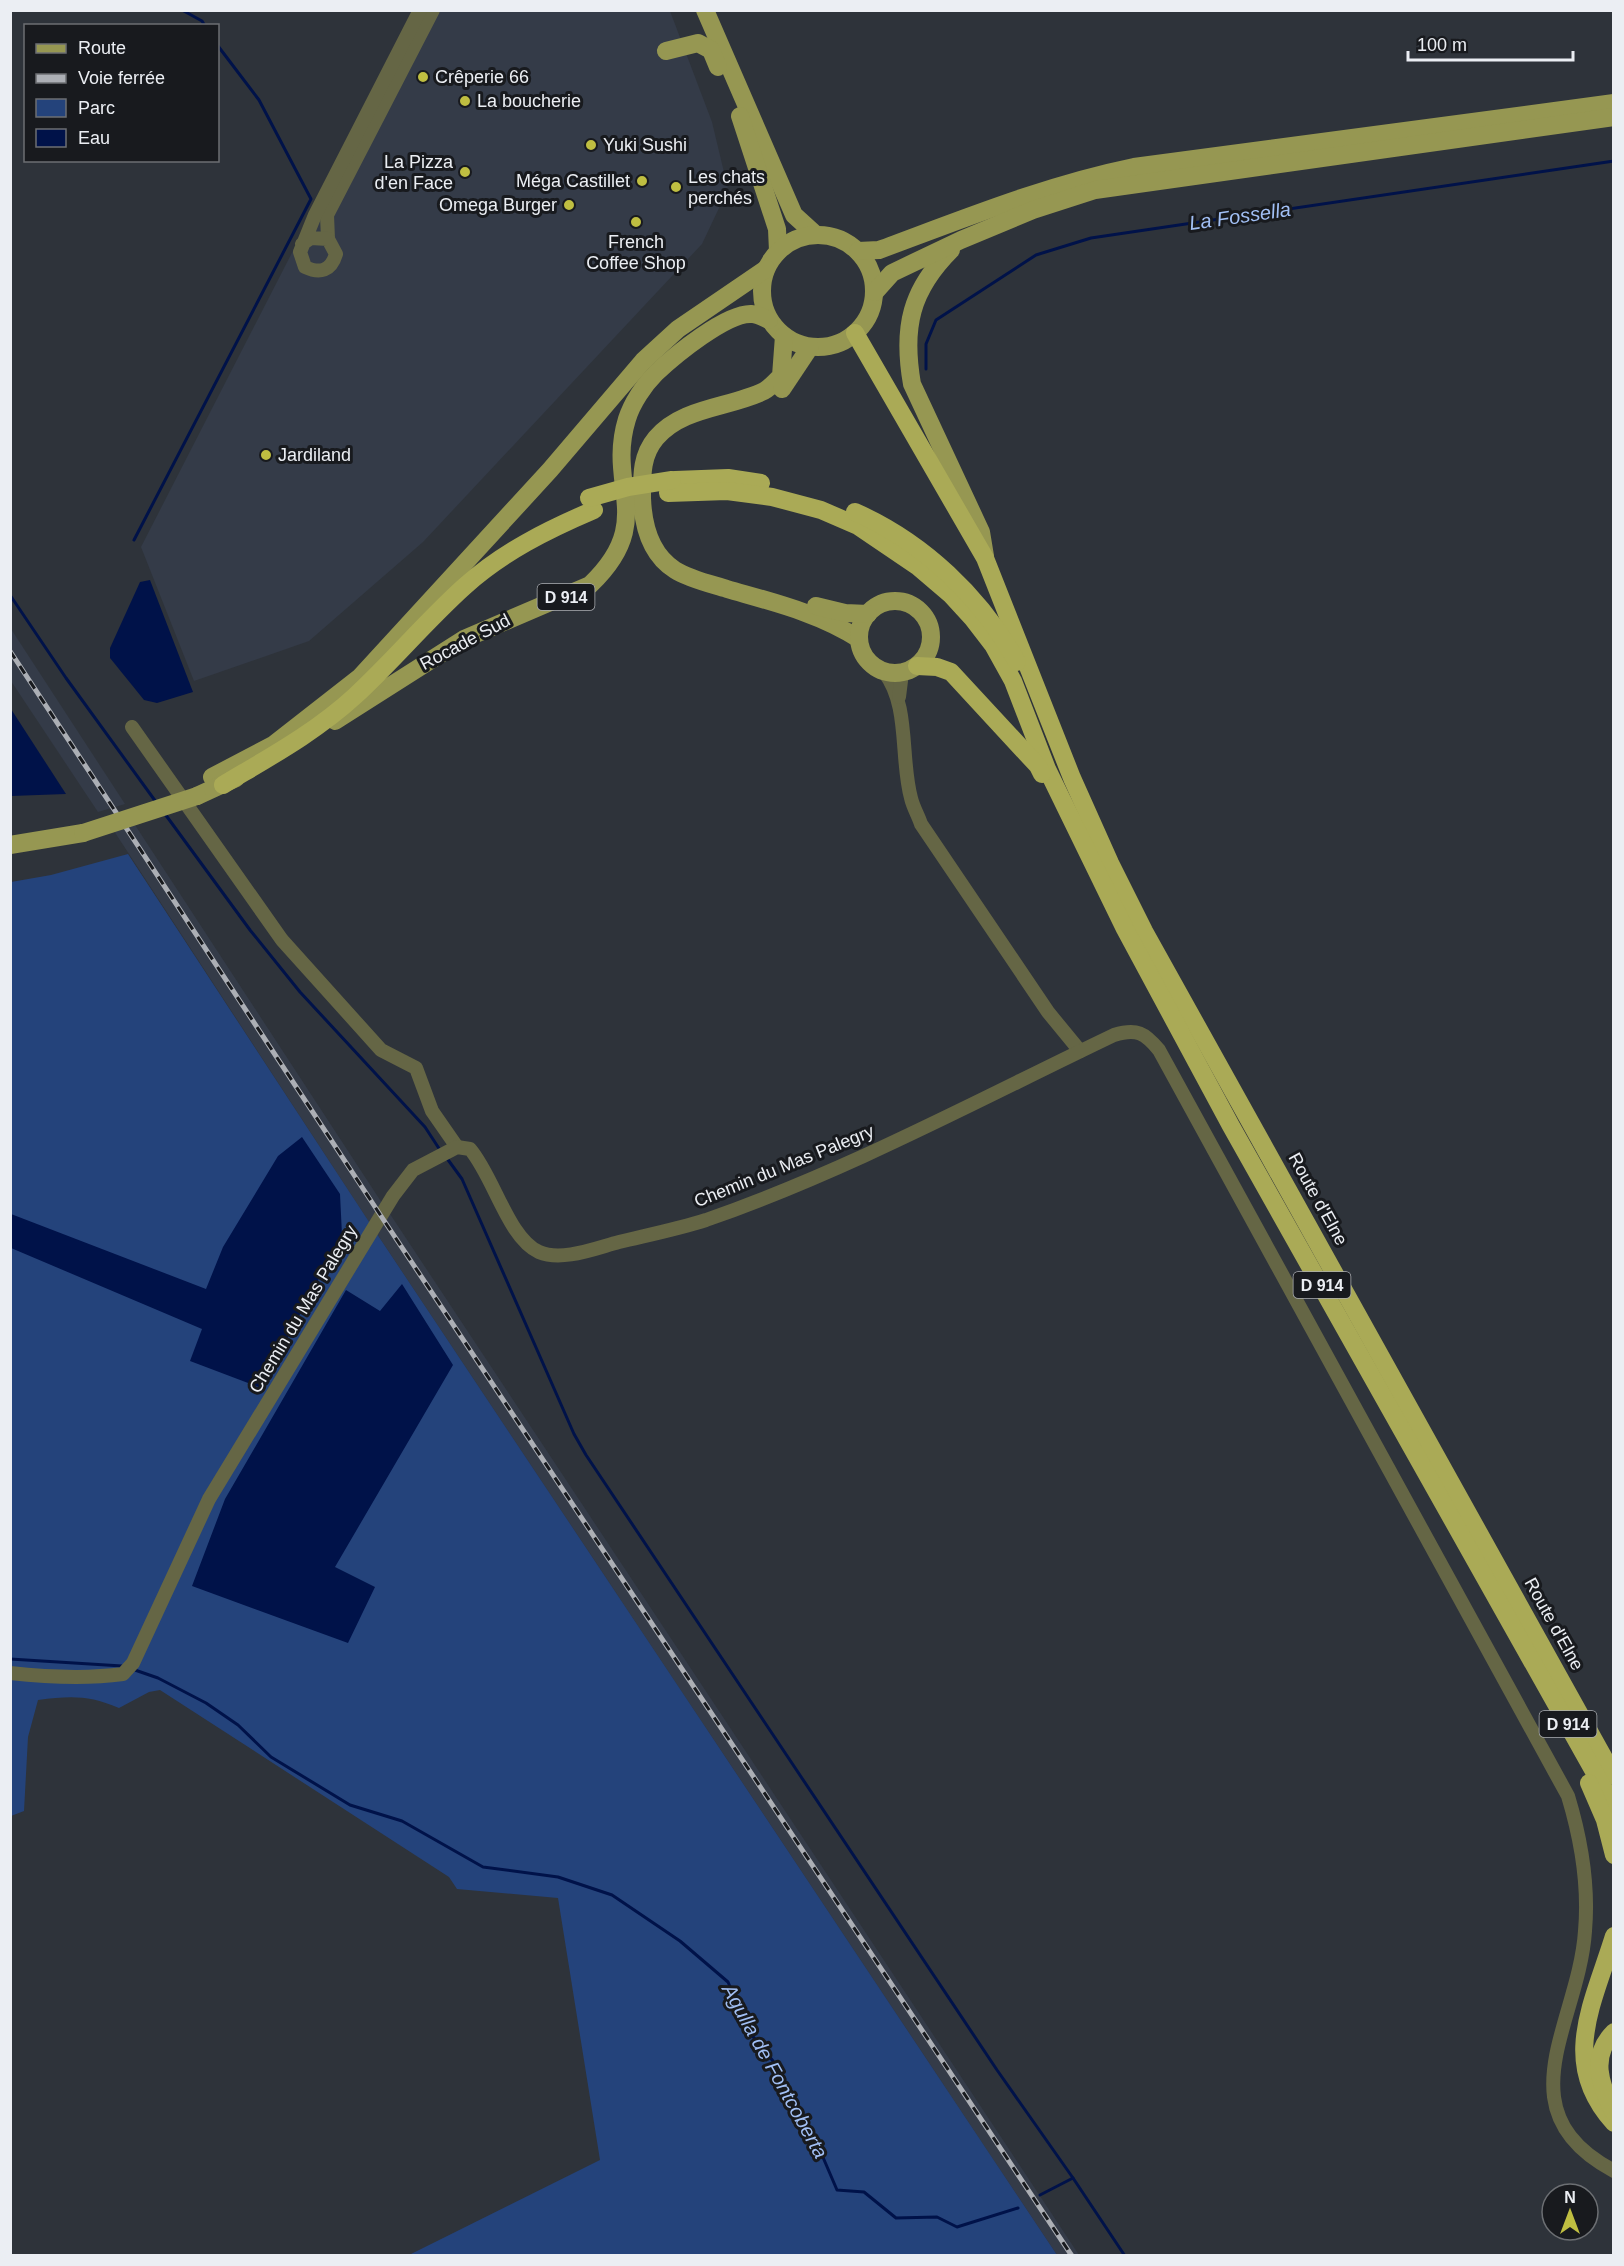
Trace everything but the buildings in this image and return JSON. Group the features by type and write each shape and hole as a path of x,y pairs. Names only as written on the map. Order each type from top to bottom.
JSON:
{"highway":[{"path":"855,333 985,558 1053,730"},
{"name":"D 914","path":"424,610 496,548 536,521 591,504 630,498 670,487 728,478 776,485 821,497 888,528 922,552 975,601 1005,641 1053,730"},
{"name":"D 914","path":"670,487 772,496 821,510 858,526 888,544 951,596 993,645 1013,681 1047,769 1125,929"},
{"name":"D 914","path":"223,785 314,729 354,697 465,586 542,532 591,504"},
{"path":"910,669 937,667 951,672 1038,766 1108,906 1125,929"},
{"name":"Route d'Elne","path":"1053,730 1110,862 1144,931 1614,1776"},
{"name":"Route d'Elne","path":"1125,929 1232,1126 1614,1807"},
{"path":"1401,1392 1478,1514 1614,1752"},
{"path":"1521,1641 1605,1820 1614,1855"},
{"path":"1614,1936 1586,2028 1584,2060 1590,2090 1598,2106 1614,2123"},
{"path":"1614,2032 1600,2050 1598,2066 1604,2093 1614,2112"}],"main road":[{"path":"705,10 794,215 816,235"},
{"path":"716,36 777,229 778,251"},
{"path":"666,51 692,43 698,43 711,50 753,158"},
{"path":"858,251 879,249 1032,193 1094,175 1134,167 1614,104"},
{"path":"874,292 892,273 961,240 1033,210 1095,190 1614,117"},
{"path":"816,235 838,239 858,251 873,277 874,292 870,312 855,333 834,345 810,347 784,336 769,320 761,295 766,269 778,251 795,239 816,235"},
{"path":"961,240 932,270 919,291 909,317 908,363 912,384 981,532 985,558"},
{"name":"Rocade Sud","path":"195,792 273,745 330,703 360,677 424,610 643,361 678,329 766,269"},
{"name":"Rocade Sud","path":"10,845 82,829 223,785 286,753 412,670 464,639 590,585 606,570 618,552 625,532 623,450 627,420 636,399 656,373 704,336 736,316 752,314 769,320"},
{"path":"784,336 781,376 766,391 671,424 656,438 646,452 642,470 643,519 649,539 658,554 675,570 836,624 859,639 872,665 884,672 910,669 930,646 930,628 921,612 902,602 889,602 879,605 868,614 861,626 859,639"},
{"path":"810,347 783,388 766,402 695,426 676,435 663,447 655,465 652,487 655,525 672,554 685,563 807,604 845,613 868,614"},
{"name":"Rocade Sud","path":"10,838 82,829"}],"street":[{"path":"420,10 302,244 301,260 305,267 315,272 326,269 333,263 336,254 328,239 327,215 434,10"},
{"path":"302,244 311,238 328,239"},
{"path":"898,705 910,669"},
{"path":"884,672 892,683 898,705 911,797 921,824 1048,1012 1080,1051"},
{"path":"132,727 282,939 381,1050 416,1068 432,1111 453,1149"},
{"name":"Chemin du Mas Palegry","path":"10,1673 43,1677 106,1677 123,1674 133,1663 209,1499 393,1196 413,1170 453,1149 470,1149 482,1163 525,1245 543,1254 573,1254 704,1221 736,1209 875,1149 1114,1035 1136,1031 1146,1035 1159,1050 1568,1796 1576,1822 1582,1858 1585,1931 1580,1968 1554,2057 1551,2092 1556,2113 1578,2146 1614,2171"}],"shaded area":[{"path":"416,11 670,11 712,122 728,189 702,244 423,542 309,641 194,681 141,547"},
{"path":"11,629 125,804 98,812 11,681"},
{"path":"135,825 382,1203 369,1222 114,831"},
{"path":"390,1214 1079,2255 1057,2255 377,1234"}],"green space":[{"path":"128,854 377,1234 1057,2255 409,2255 600,2160 558,1898 457,1889 449,1877 160,1690 149,1692 119,1708 79,1698 38,1700 28,1737 24,1811 11,1816 11,882 51,875"}],"water":[{"path":"150,580 193,692 157,703 144,700 110,658 110,648 140,582"},
{"path":"11,709 66,794 11,796"},
{"path":"302,1137 340,1194 342,1235 261,1388 190,1361 202,1329 11,1248 11,1214 206,1289 223,1247 278,1156"},
{"path":"402,1284 453,1365 335,1567 375,1587 348,1643 192,1586 225,1499 346,1290 380,1311"}],"waterway":[{"path":"182,10 204,24"},
{"path":"134,540 311,199 259,100 219,47"},
{"name":"La Fossella","path":"926,369 926,344 936,320 1036,255 1091,238 1614,161"},
{"path":"10,595 66,678 156,802"},
{"path":"165,814 250,930 300,992 425,1127 440,1150"},
{"path":"446,1157 462,1179 574,1434 586,1455 997,2070 1073,2178"},
{"name":"Agulla de Fontcoberta","path":"10,1659 122,1666"},
{"name":"Agulla de Fontcoberta","path":"132,1669 158,1678 206,1703 238,1725 271,1757 350,1805 402,1821 483,1867 558,1877 612,1895 680,1941 728,1982 750,2033 773,2061 806,2133 819,2148 837,2190 864,2192 896,2218 937,2217 957,2227 1018,2208"},
{"name":"Agulla de Fontcoberta","path":"1040,2195 1073,2178 1125,2256"}],"railway":[{"path":"10,651 381,1216 1072,2256"}],"place":[{"name":"Crêperie 66","path":"423,77"},
{"name":"La boucherie","path":"465,101"},
{"name":"Yuki Sushi","path":"591,145"},
{"name":"La Pizza d'en Face","path":"465,172"},
{"name":"Méga Castillet","path":"642,181"},
{"name":"Les chats perchés","path":"676,187"},
{"name":"Omega Burger","path":"569,205"},
{"name":"French Coffee Shop","path":"636,222"},
{"name":"Jardiland","path":"266,455"}]}
